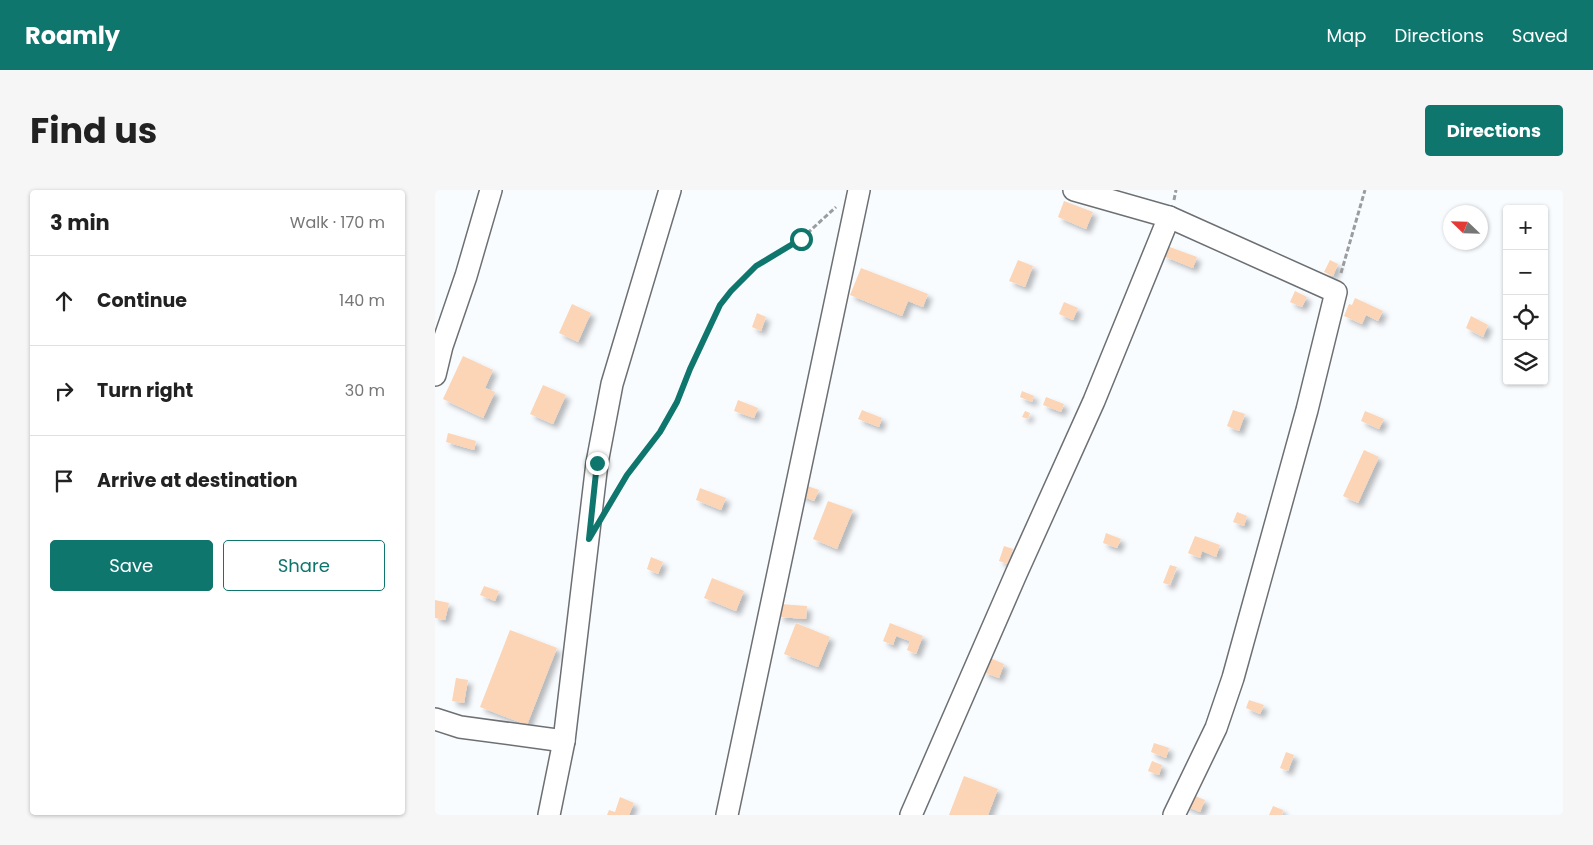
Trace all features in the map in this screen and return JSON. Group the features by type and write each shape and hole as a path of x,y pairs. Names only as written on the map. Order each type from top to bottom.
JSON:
{"street":[{"path":"435,375 441,346 466,276 491,190"},
{"path":"549,815 564,741 599,453 612,384 670,190"},
{"path":"727,815 859,190"},
{"path":"1074,190 1169,217 1336,292 1307,410 1233,678 1216,728 1174,815"},
{"path":"911,815 1094,401 1169,217"},
{"path":"435,720 460,726 564,741"}],"path":[{"path":"1336,292 1365,190"},
{"path":"608,506 627,475 660,432 677,402 720,305 756,266 801,239 841,202"}],"building":[{"path":"1064,201 1093,212 1086,229 1058,217"},
{"path":"1167,246 1197,257 1193,268 1163,256"},
{"path":"1018,260 1033,266 1025,287 1009,281"},
{"path":"1330,260 1338,264 1333,276 1324,272"},
{"path":"861,268 928,294 923,307 908,301 902,316 850,295"},
{"path":"1295,291 1307,297 1302,307 1290,302"},
{"path":"1355,298 1383,311 1378,321 1366,315 1362,324 1344,316 1349,304 1352,305"},
{"path":"1064,302 1078,308 1073,320 1059,314"},
{"path":"572,304 591,313 578,342 559,333"},
{"path":"757,313 766,317 761,331 752,327"},
{"path":"1471,316 1488,325 1483,337 1466,328"},
{"path":"463,356 493,370 485,388 495,392 483,418 443,399"},
{"path":"543,385 566,395 553,424 530,414"},
{"path":"1022,391 1034,396 1032,402 1020,397"},
{"path":"1046,397 1064,404 1061,412 1043,405"},
{"path":"738,400 758,408 754,418 734,411"},
{"path":"862,410 882,418 879,427 858,419"},
{"path":"1233,410 1245,414 1239,431 1227,426"},
{"path":"1025,411 1030,413 1028,419 1022,417"},
{"path":"1365,411 1384,419 1379,429 1361,421"},
{"path":"448,433 476,441 474,450 446,442"},
{"path":"1364,450 1379,457 1358,503 1343,496"},
{"path":"801,484 819,490 814,501 797,494"},
{"path":"700,488 726,498 721,510 696,500"},
{"path":"828,501 853,510 837,549 813,539"},
{"path":"1237,512 1247,516 1244,526 1233,522"},
{"path":"1106,533 1121,539 1117,548 1103,543"},
{"path":"1195,536 1220,545 1216,557 1202,551 1200,558 1188,553"},
{"path":"1004,546 1013,549 1008,564 999,561"},
{"path":"651,557 663,562 658,574 647,569"},
{"path":"1170,565 1177,567 1170,585 1163,583"},
{"path":"712,578 744,591 736,611 704,598"},
{"path":"484,586 499,591 495,601 480,595"},
{"path":"435,600 449,603 445,620 435,618"},
{"path":"780,604 807,606 806,619 779,617"},
{"path":"796,623 830,637 818,667 784,654"},
{"path":"890,623 923,636 916,654 907,650 910,641 896,636 893,645 883,641"},
{"path":"510,630 557,648 527,725 480,707"},
{"path":"988,657 1004,664 999,678 983,672"},
{"path":"456,678 468,680 464,703 452,701"},
{"path":"1249,700 1264,705 1260,714 1246,708"},
{"path":"1154,743 1169,748 1166,758 1151,752"},
{"path":"1286,752 1294,755 1288,771 1280,768"},
{"path":"1152,761 1162,765 1159,775 1148,771"},
{"path":"964,776 998,789 988,815 949,815"},
{"path":"1187,793 1205,800 1200,812 1183,805"},
{"path":"620,797 634,803 629,815 607,815 609,810 615,812"},
{"path":"1273,806 1283,810 1282,815 1269,815"}],"route":[{"path":"597,463 589,539 627,475 660,432 677,402 720,305 756,266 801,239"}]}
